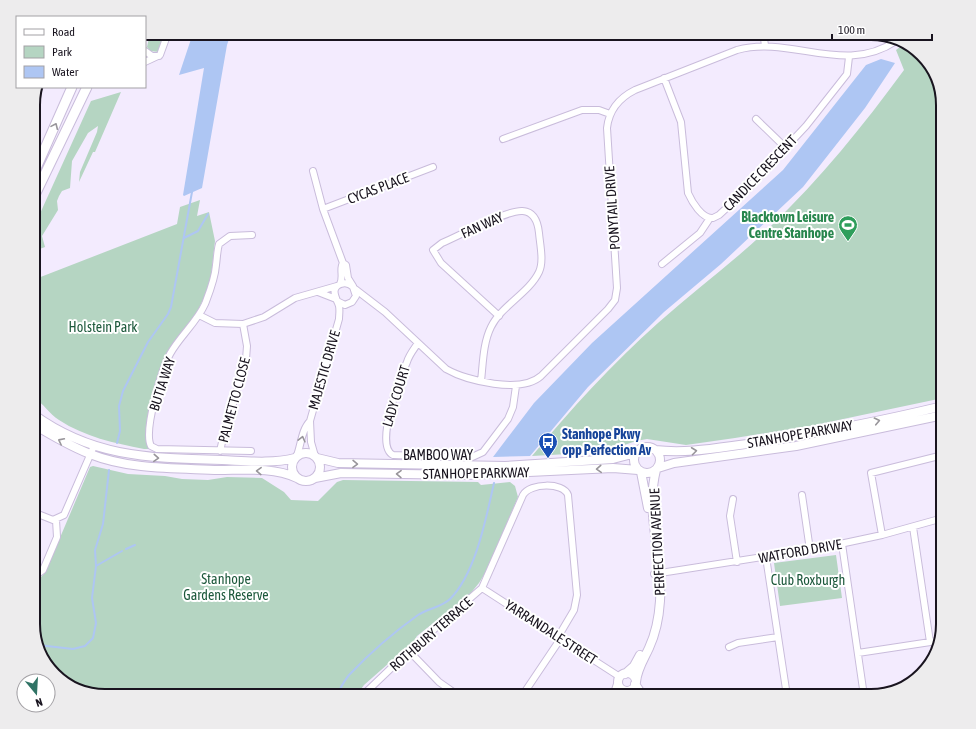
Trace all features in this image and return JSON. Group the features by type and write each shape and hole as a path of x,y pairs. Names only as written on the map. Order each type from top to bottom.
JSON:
{"main road":[{"path":"40,159 72,88"},
{"path":"40,185 87,88"},
{"name":"STANHOPE PARKWAY","path":"655,450 681,453 772,440 877,421 936,408"},
{"path":"40,418 60,430 94,446 118,453 160,459 275,462 295,458 305,453 316,457 320,468 315,478 306,481 275,472 150,467 116,462 90,454 54,437 40,428"},
{"name":"STANHOPE PARKWAY","path":"657,469 674,463 836,439 936,418"},
{"path":"644,448 655,450 659,457 657,469 649,473 640,471 634,460 636,453 644,448"},
{"name":"STANHOPE PARKWAY","path":"316,457 338,463 505,466 595,461 613,459 636,453"},
{"path":"295,458 292,470 297,478"},
{"name":"STANHOPE PARKWAY","path":"315,478 341,473 466,475 613,468 640,471"},
{"name":"PERFECTION AVENUE","path":"617,689 621,678 634,666 639,658 649,631 655,600 657,574 652,488 657,469"},
{"name":"PERFECTION AVENUE","path":"636,683 638,670 652,641 658,619 660,593 647,500 640,471"},
{"path":"621,689 621,678 632,675 639,689"},
{"path":"633,689 636,683"}],"street":[{"path":"146,62 160,55 165,40"},
{"path":"764,40 765,45"},
{"name":"PONYTAIL DRIVE","path":"354,288 368,301 385,312 452,373 481,381 516,386 528,384 541,376 608,310 616,296 617,288 607,128 610,114 618,101 627,94 664,78 737,50 765,45 848,57 871,54 893,43"},
{"path":"146,52 152,56 160,55"},
{"name":"CANDICE CRESCENT","path":"664,78 681,122 688,193 692,202 710,218 719,215 786,148 847,74 848,57"},
{"path":"503,139 582,110 599,110 610,114"},
{"path":"756,119 786,148"},
{"name":"CYCAS PLACE","path":"323,209 433,167"},
{"path":"313,171 323,209 343,263 346,264 348,278 354,288 356,296 350,303"},
{"name":"FAN WAY","path":"522,211 534,215 539,229 541,261 539,272 499,316 441,263 433,250 442,243 512,212 522,211"},
{"path":"662,264 700,233 710,218"},
{"name":"BUTIA WAY","path":"251,451 157,449 151,446 148,439 151,419 165,367 178,342 199,315 213,283 219,244 222,240 230,236 252,235"},
{"path":"336,300 334,292 342,279 341,266 343,263"},
{"path":"199,315 216,323 244,324 264,317 295,298 348,283 354,288"},
{"path":"318,292 342,304 368,301"},
{"name":"MAJESTIC DRIVE","path":"316,457 311,442 310,421 339,319 339,310 336,300"},
{"name":"MAJESTIC DRIVE","path":"339,319 342,318 350,303"},
{"path":"481,381 487,337 491,326 499,316"},
{"name":"PALMETTO CLOSE","path":"220,451 222,438 246,359 247,346 244,324"},
{"name":"LADY COURT","path":"388,452 385,440 387,424 402,373 407,360 418,343"},
{"name":"BAMBOO WAY","path":"388,452 397,455 470,458 479,455 508,419 513,407 516,386"},
{"name":"MAJESTIC DRIVE","path":"295,458 302,443 305,426 310,421"},
{"path":"56,520 66,513 94,446"},
{"path":"882,536 871,473 936,457"},
{"path":"482,588 525,491 533,487 558,486 565,490 568,495 577,595 574,610 559,638 526,689"},
{"path":"802,495 810,550"},
{"path":"733,499 730,516 736,562"},
{"path":"40,514 56,520"},
{"path":"40,572 57,537 56,520"},
{"name":"WATFORD DRIVE","path":"657,574 842,544 882,536 936,520"},
{"path":"913,527 930,642"},
{"path":"842,544 863,689"},
{"path":"766,557 785,689"},
{"name":"YARRANDALE STREET","path":"482,588 621,678"},
{"name":"ROTHBURY TERRACE","path":"369,689 409,651 482,588"},
{"path":"729,646 738,642 778,637"},
{"path":"858,653 934,641"},
{"path":"409,651 439,682 449,689"}],"green space":[{"path":"148,40 163,40 159,52 150,51 147,47"},
{"name":"Blacktown Leisure Centre Stanhope","path":"900,47 904,49 911,53 920,62 929,76 934,88 935,96 936,399 810,426 686,445 647,439 636,441 604,452 532,456 577,404 624,354 757,239 807,190 857,132 904,70 896,50"},
{"path":"121,92 95,152 93,152 79,182 80,172 97,132 98,126 88,133 72,161 70,188 62,191 59,196 57,201 58,210 42,236 45,247 40,249 40,214 91,101"},
{"name":"Holstein Park","path":"200,200 197,216 209,212 215,241 211,277 206,294 196,314 173,344 149,413 146,441 151,449 144,449 111,442 79,431 52,415 40,403 40,277 177,224 180,207"},
{"name":"Stanhope Gardens Reserve","path":"93,466 128,474 165,476 182,479 208,480 227,477 262,478 284,492 291,500 318,501 337,482 343,480 478,482 481,485 510,482 515,486 518,497 487,570 479,583 470,594 417,636 414,641 361,689 105,689 84,686 65,676 56,667 43,645 40,628 40,577 45,573 90,467"},
{"name":"Club Roxburgh","path":"836,555 842,598 780,606 774,563"}],"water":[{"path":"191,40 229,40 202,188 184,196 204,68 179,75"},
{"path":"881,59 895,63 865,108 803,187 721,264 664,312 588,387 530,456 493,457 534,403 592,343 783,170 866,65"}],"waterway":[{"path":"117,443 120,431 119,406 123,391 148,342 168,314 171,307 192,192"},
{"path":"184,238 198,231 208,214"},
{"path":"43,646 73,649 85,646 93,638 96,623 92,598 96,566 95,550 103,524 109,470"},
{"path":"340,689 349,675 382,644 418,615 447,602 459,588 467,575 479,544 494,483"},
{"path":"126,549 135,545"},
{"path":"96,566 122,551"}],"place":[{"name":"Blacktown Leisure Centre Stanhope","path":"848,242"},
{"name":"Stanhope Pkwy opp Perfection Av","path":"548,459"}]}
